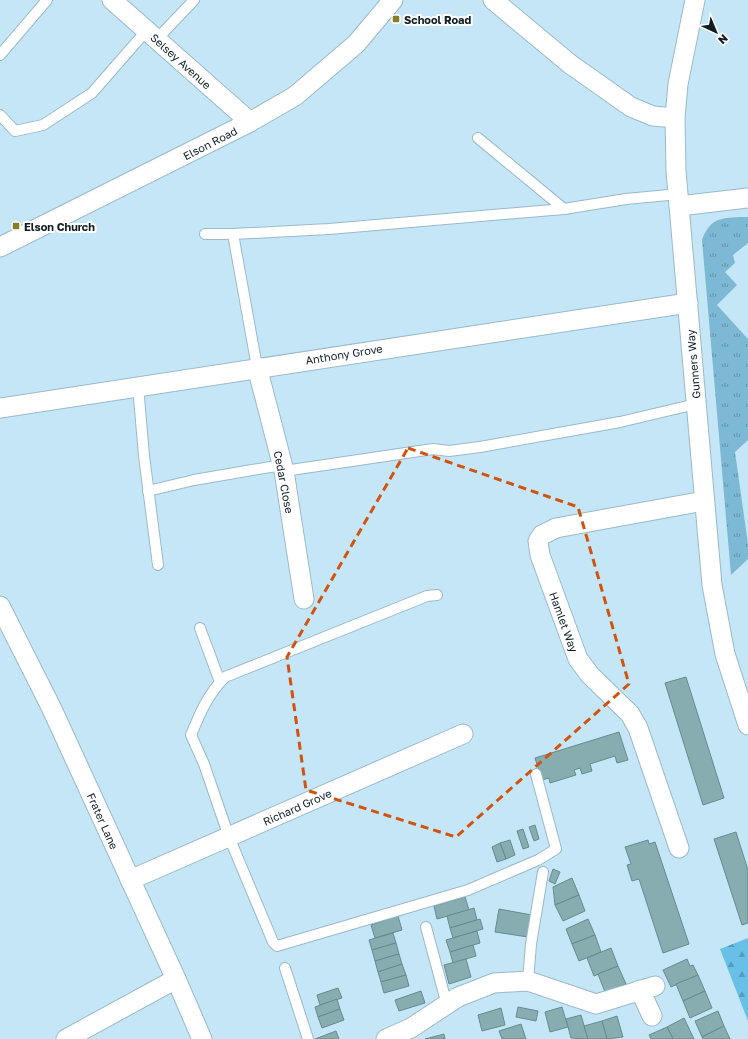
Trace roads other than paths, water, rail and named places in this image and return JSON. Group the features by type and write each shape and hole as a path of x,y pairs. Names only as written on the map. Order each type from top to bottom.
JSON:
{"street":[{"name":"Selsey Avenue","path":"112,0 250,122"},
{"name":"Elson Road","path":"0,247 250,122 295,96 356,44 393,0"},
{"path":"493,0 570,64 631,107 654,116 675,118"},
{"name":"Gunners Way","path":"695,0 678,84 675,118 679,200 712,586 725,654 748,725"},
{"path":"679,200 748,198"},
{"name":"Anthony Grove","path":"0,408 257,367 688,303"},
{"name":"Cedar Close","path":"257,367 283,468 304,599"},
{"name":"Hamlet Way","path":"679,848 638,728 630,714 590,675 578,659 540,555 538,540 542,535 556,528 704,501"},
{"name":"Frater Lane","path":"0,606 51,707 202,1039"},
{"name":"Richard Grove","path":"130,880 229,838 463,734"},
{"path":"66,1039 95,1032 176,979"},
{"path":"386,1039 411,1028 458,997 494,983 528,981 596,1004 648,988 652,1016"}],"lane":[{"path":"0,55 47,0"},
{"path":"0,115 15,131 43,125 92,93 152,34 194,0"},
{"path":"478,138 564,209"},
{"path":"205,234 233,234 329,228 564,209 626,199 679,200"},
{"path":"233,234 257,367"},
{"path":"138,386 148,491 158,565"},
{"path":"148,491 194,480 283,468 433,449 449,451 480,447 620,422 696,404"},
{"path":"437,595 427,596 225,677 204,702 191,735 204,764 229,838 273,942 277,946 468,890 538,860 556,849 536,774"},
{"path":"200,628 220,682"},
{"path":"528,981 531,944 543,872"},
{"path":"426,927 447,1004"},
{"path":"285,968 308,1039"}],"place":[{"name":"School Road","path":"396,19"},
{"name":"Elson Church","path":"16,226"}]}
